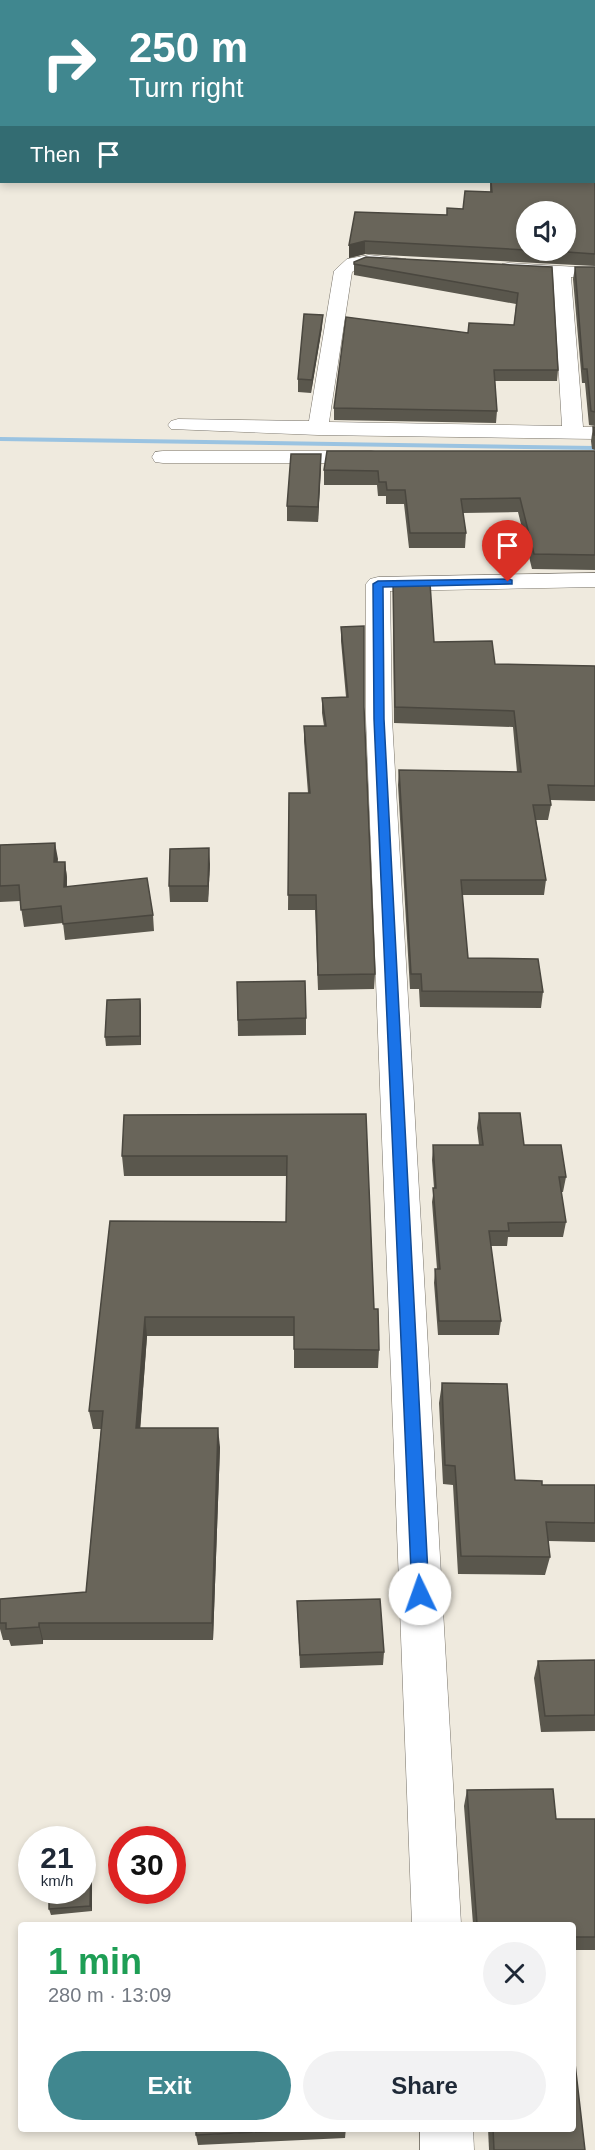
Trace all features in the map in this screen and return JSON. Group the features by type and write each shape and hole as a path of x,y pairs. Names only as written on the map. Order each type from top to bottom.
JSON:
{"street":[{"path":"318,429 346,266 365,261 423,264"},
{"path":"493,268 595,273"},
{"path":"562,272 573,432"},
{"path":"178,425 595,433"},
{"path":"163,457 391,457"},
{"path":"436,1922 380,731 378,584 595,580"},
{"path":"446,2132 447,2150"}],"building":[{"path":"491,183 595,183 595,254 576,253 576,201 516,201 516,249 365,241 349,245 355,212 447,215 447,208 463,209 465,191 492,192"},
{"path":"366,257 552,267 558,370 494,370 497,411 334,408 346,317 468,333 469,323 514,325 518,293 354,264"},
{"path":"575,267 595,267 595,412 591,411 587,369 583,369"},
{"path":"304,314 323,315 312,380 298,379"},
{"path":"327,451 595,451 595,555 534,554 520,498 461,499 466,533 410,533 405,490 387,490 386,482 379,482 378,471 324,470"},
{"path":"291,454 321,454 318,507 287,506"},
{"path":"393,583 430,583 434,642 492,641 495,664 595,666 595,786 548,785 551,805 533,805 546,880 461,880 468,958 538,959 543,992 422,991 421,974 411,974 399,770 521,772 514,711 395,707"},
{"path":"364,626 364,707 375,974 318,975 316,895 288,895 289,793 310,793 304,726 326,726 322,698 348,697 341,627"},
{"path":"55,843 54,862 65,862 64,887 147,878 153,915 63,924 61,906 21,910 19,885 0,886 0,845"},
{"path":"209,848 208,886 169,886 170,849"},
{"path":"305,981 306,1018 238,1020 237,982"},
{"path":"140,999 140,1036 105,1037 107,1000"},
{"path":"479,1113 520,1113 524,1145 561,1145 566,1177 559,1177 566,1222 508,1223 509,1231 489,1231 501,1321 439,1321 435,1269 440,1269 433,1188 436,1188 433,1145 483,1145"},
{"path":"366,1114 374,1309 378,1309 379,1350 294,1349 294,1317 145,1317 136,1428 218,1428 212,1623 39,1623 39,1627 6,1629 6,1623 0,1623 0,1599 86,1592 103,1411 89,1411 110,1221 286,1222 287,1156 122,1156 124,1115"},
{"path":"442,1383 507,1384 515,1480 542,1481 542,1485 595,1485 595,1523 546,1522 550,1557 461,1556 455,1466 445,1465"},
{"path":"380,1599 384,1652 300,1655 297,1601"},
{"path":"595,1660 595,1715 545,1716 538,1661"},
{"path":"553,1789 556,1819 595,1819 595,1937 576,1937 576,1922 477,1922 467,1790"},
{"path":"49,1904 90,1904 90,1906 49,1909"},
{"path":"576,2072 585,2150 494,2150 493,2132 576,2132"},
{"path":"196,2132 257,2132 196,2135"}],"waterway":[{"path":"0,439 595,448"}],"route":[{"path":"420,1594 379,719 378,584 508,582"}]}
